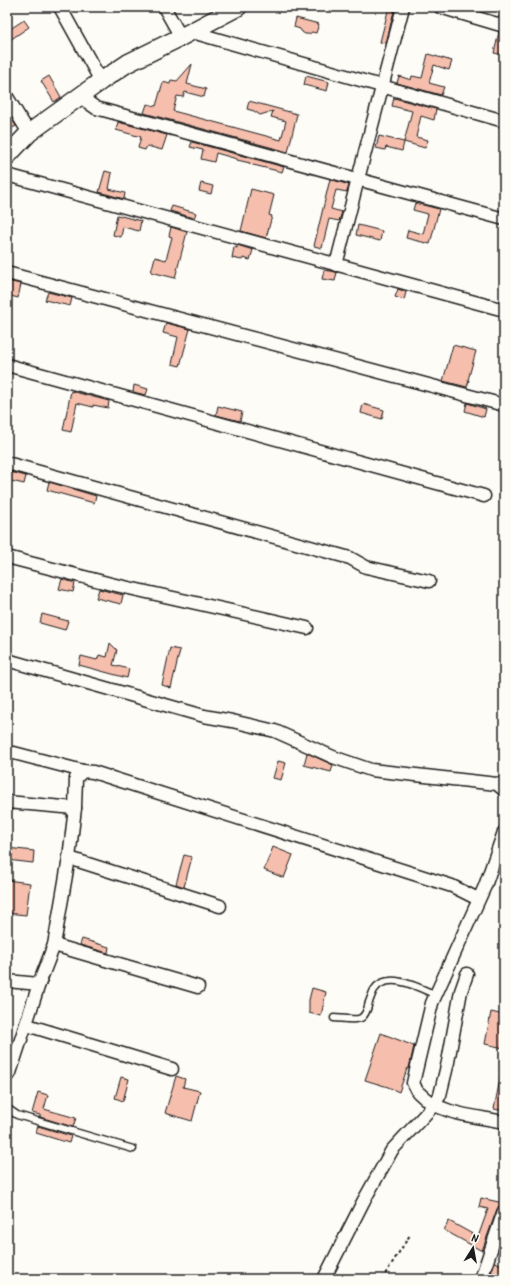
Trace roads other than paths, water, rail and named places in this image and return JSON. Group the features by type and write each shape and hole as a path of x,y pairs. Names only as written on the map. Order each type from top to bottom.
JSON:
{"street":[{"path":"60,7 101,81"},
{"path":"164,7 186,35 383,86 504,121"},
{"path":"7,156 29,133 79,96 128,63 186,35 238,7"},
{"path":"336,265 403,7"},
{"path":"440,7 504,26"},
{"path":"79,96 96,108 504,219"},
{"path":"7,97 29,133"},
{"path":"7,175 504,310"},
{"path":"7,272 504,405"},
{"path":"7,365 484,496"},
{"path":"7,463 350,558 366,567 429,581"},
{"path":"7,557 111,584 307,628"},
{"path":"7,660 204,716 275,731 333,757 371,770 497,784 504,790"},
{"path":"14,753 83,771 101,774 452,886 478,899"},
{"path":"8,1076 54,945 69,858 75,808 76,778 83,771"},
{"path":"7,802 75,808"},
{"path":"504,832 485,886 432,1003 413,1082 418,1093 434,1105 449,1111 504,1122"},
{"path":"69,858 220,906"},
{"path":"54,945 198,987"},
{"path":"324,1279 363,1202 392,1150 434,1105 440,1095 448,1062 461,991 467,974"},
{"path":"7,981 40,984"},
{"path":"27,1025 172,1069"},
{"path":"481,1279 504,1211"}],"lane":[{"path":"334,1018 362,1018 374,990 383,982 393,981 410,984 436,995"},
{"path":"7,1108 18,1115 133,1149"}]}
